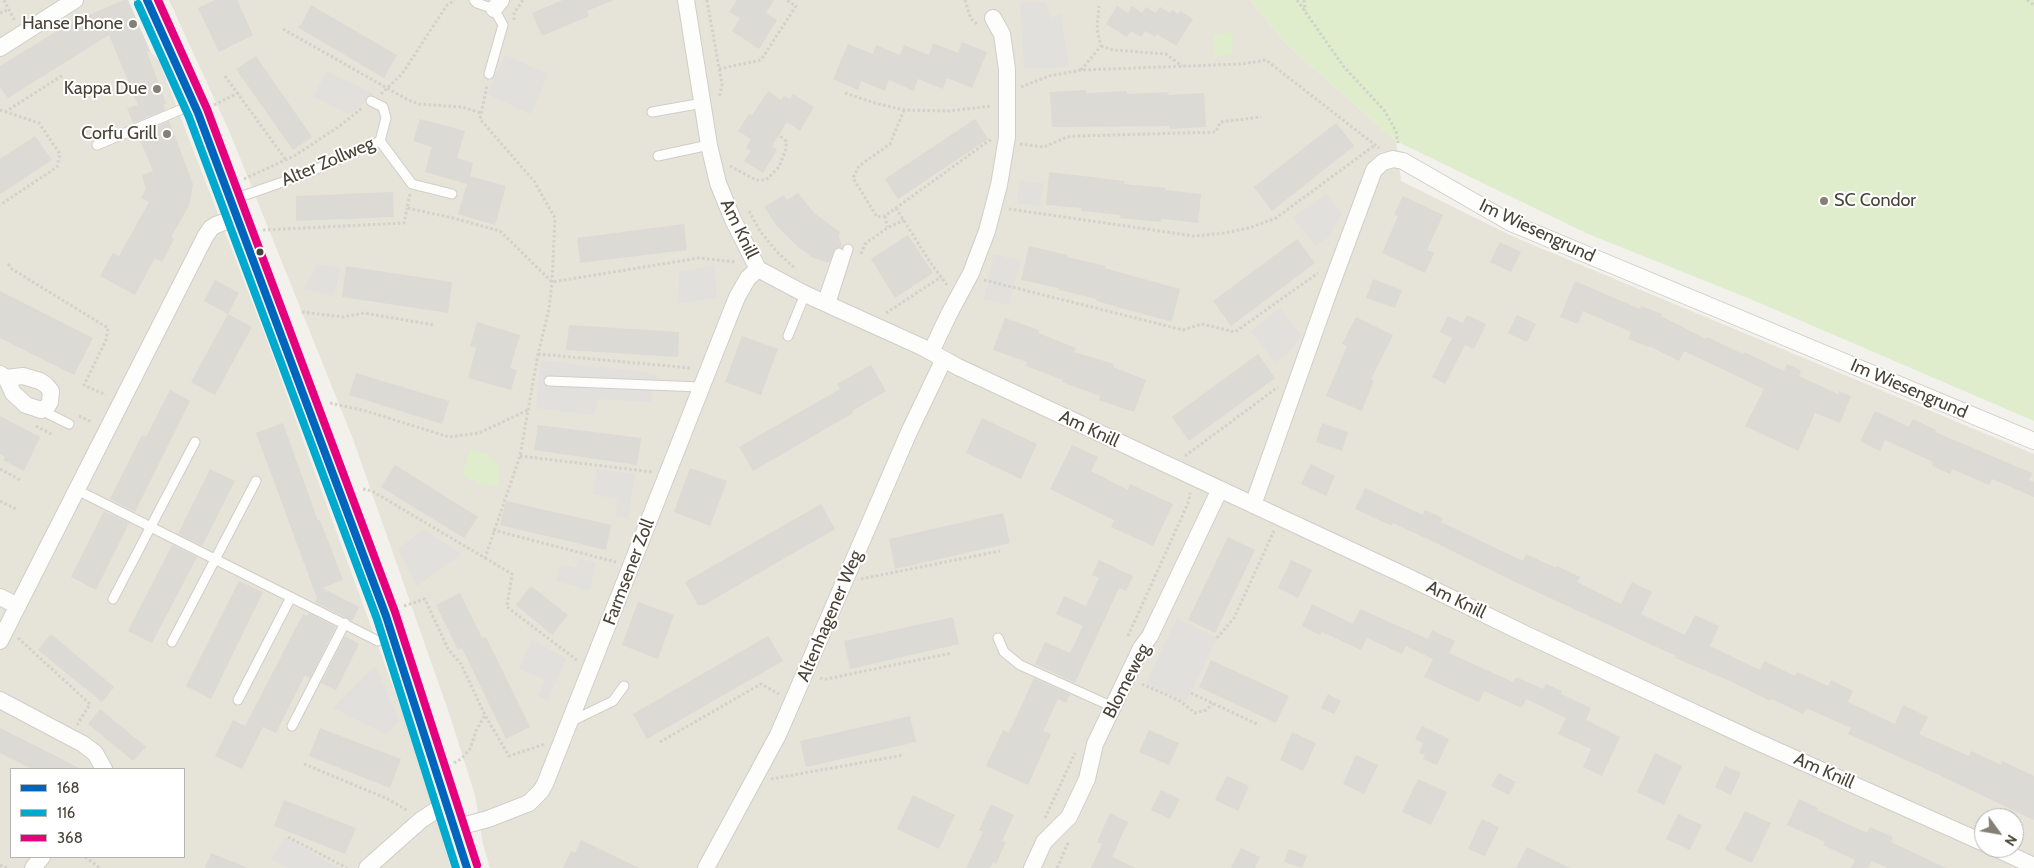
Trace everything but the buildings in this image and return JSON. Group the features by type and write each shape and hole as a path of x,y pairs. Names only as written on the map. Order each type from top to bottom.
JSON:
{"street":[{"path":"0,48 74,0"},
{"path":"147,0 196,108 392,634 467,868"},
{"name":"Am Knill","path":"686,0 710,103 710,145 718,183 733,220 758,269 804,294 938,355 1220,490 1760,743 1974,839"},
{"path":"938,355 949,314 971,273 987,231 999,185 1007,137 1008,69 1002,34 993,18"},
{"path":"1254,505 1329,291 1374,170 1383,162 1393,159 1403,161"},
{"name":"Im Wiesengrund","path":"1403,161 1511,223 2034,441"},
{"path":"3,634 205,237 211,228 234,208"},
{"name":"Farmsener Zoll","path":"455,828 488,818 529,802 545,784 700,387 737,298 748,278 758,269"},
{"name":"Altenhagener Weg","path":"706,868 778,735 909,432 938,355"},
{"path":"3,376 34,378 46,384 51,391 51,399 47,407 41,410 26,405 13,393 3,376"},
{"name":"Blomeweg","path":"1032,868 1044,842 1069,817 1087,779 1095,744 1141,648 1150,636 1220,490"},
{"path":"0,597 18,606"},
{"path":"0,700 70,737 95,753 103,768"},
{"path":"368,868 421,820 447,803"},
{"path":"33,868 41,858"},
{"path":"2017,858 2034,866"}],"lane":[{"path":"474,0 477,3 498,4 503,25 489,74"},
{"name":"Alter Zollweg","path":"234,208 380,141 386,118 383,107 371,101"},
{"path":"652,112 710,103"},
{"path":"96,145 196,108"},
{"path":"380,141 412,184 452,194"},
{"path":"658,156 710,145"},
{"path":"826,304 848,249"},
{"path":"826,304 839,253"},
{"path":"788,336 804,294"},
{"path":"549,381 700,387"},
{"path":"41,410 69,424"},
{"path":"113,599 195,442"},
{"path":"172,642 256,481"},
{"path":"77,490 378,641 392,634"},
{"path":"238,700 291,597"},
{"path":"292,726 345,623"},
{"path":"998,638 1004,652 1020,665 1113,707"},
{"path":"570,722 613,701 624,686"}],"path":[{"path":"4,0 8,10 23,32"},
{"path":"243,180 286,160 341,126 389,88 402,74 447,5 455,0"},
{"path":"707,0 722,85 710,103"},
{"path":"719,69 761,60 796,6 786,0"},
{"path":"964,0 971,19 984,32"},
{"path":"1297,0 1344,67 1384,110 1396,132 1403,161"},
{"path":"1304,0 1305,12"},
{"path":"2027,0 2034,5"},
{"path":"1099,6 1097,28 1101,46"},
{"path":"0,12 8,10"},
{"path":"283,29 408,100 419,104 462,107 481,113"},
{"path":"1101,46 1113,50 1166,54 1182,66"},
{"path":"1081,70 1101,46"},
{"path":"1019,88 1049,76 1081,70 1242,64 1266,60 1380,149"},
{"path":"485,558 493,530 520,456 538,354 549,309 552,282 554,218 534,181 480,119 489,74"},
{"path":"5,112 63,75"},
{"name":"Alter Zollweg","path":"225,76 286,160"},
{"path":"196,108 238,93"},
{"path":"845,93 904,110 948,111 994,106"},
{"path":"0,110 39,123 60,154 60,160 56,167 0,205"},
{"path":"904,110 890,144 859,166 853,178 877,216 885,216 987,142 993,140"},
{"path":"1017,144 1044,147 1073,136 1216,132 1220,122 1261,117"},
{"name":"Am Knill","path":"732,174 729,165 756,180 766,180 779,167 786,149 786,141 779,135"},
{"path":"1003,209 1194,236 1224,233 1249,228 1276,218 1375,145"},
{"path":"263,230 404,223 412,184"},
{"path":"746,207 771,245 798,271"},
{"path":"408,208 500,231 552,282"},
{"path":"896,208 952,292"},
{"path":"885,216 887,228"},
{"path":"858,261 865,244 887,228 904,220"},
{"path":"552,282 699,258 735,262 758,269"},
{"path":"8,264 12,269 108,328 106,340 84,385 106,395"},
{"path":"978,278 1183,330 1202,324 1235,332 1319,272"},
{"path":"891,318 883,314 941,277"},
{"path":"302,312 343,317 364,313 434,324"},
{"path":"538,354 697,369"},
{"path":"1185,456 1278,386"},
{"path":"330,403 366,411 449,437 479,433 529,410"},
{"path":"520,456 656,472"},
{"path":"0,469 22,481"},
{"path":"363,489 372,490 512,574 507,607 581,663"},
{"path":"0,501 16,509"},
{"path":"1217,638 1234,618 1276,528"},
{"path":"493,530 620,564"},
{"path":"858,580 1000,552"},
{"path":"404,606 425,599 448,650 461,664 509,756 550,742"},
{"path":"3,634 90,704 70,737"},
{"path":"816,678 826,679 952,653"},
{"path":"660,742 761,684 783,696"},
{"path":"1141,684 1180,701 1195,713 1206,710 1213,704"},
{"path":"1190,694 1259,725"},
{"path":"436,770 461,759 470,749 476,731 486,715"},
{"path":"763,781 904,755"},
{"path":"304,764 388,799 421,820"},
{"path":"288,837 347,868"},
{"path":"86,858 100,868"},
{"path":"0,865 7,868"}],"shaded area":[{"path":"0,0 128,0 150,51 159,61 266,338 416,750 451,868 0,868"},
{"path":"169,0 1250,0 1287,45 1396,141 1401,181 1514,237 2034,454 2034,868 490,868 483,844 475,795 449,713 353,439 230,133"},
{"path":"1046,2 1050,18 1061,14 1069,67 1024,68 1020,3"},
{"path":"505,55 548,74 531,114 487,94"},
{"path":"327,71 374,94 350,114 313,97"},
{"path":"1020,180 1043,183 1040,206 1017,203"},
{"path":"1326,194 1342,213 1329,237 1316,245 1293,218"},
{"path":"994,254 1020,261 1009,305 984,299"},
{"path":"317,264 341,268 334,296 304,290"},
{"path":"714,265 717,298 678,303 679,272"},
{"path":"1280,308 1301,336 1293,348 1275,362 1251,331"},
{"path":"541,360 657,374 650,402 598,399 594,415 536,408"},
{"path":"597,469 635,474 628,518 616,516 617,499 592,494"},
{"path":"424,530 462,554 417,586 398,549"},
{"path":"578,559 596,562 590,590 556,581 560,564 576,568"},
{"path":"1177,618 1217,638 1186,702 1146,683"},
{"path":"532,639 566,659 548,700 538,696 545,680 519,669"},
{"path":"375,666 399,720 386,734 333,708"},
{"path":"285,837 338,868 286,868 271,859"}],"green space":[{"name":"SC Condor","path":"1250,0 2034,0 2034,421 1755,301 1586,233 1396,141 1287,45"},
{"path":"1232,32 1233,54 1214,57 1214,35"},
{"path":"470,449 490,455 499,468 498,485 485,486 462,475"}],"transit line":[{"name":"168","path":"147,0 198,113 386,616 467,868"},
{"name":"368","path":"158,0 207,109 395,612 477,865"},
{"name":"116","path":"138,4 189,117 377,619 456,868"}],"place":[{"name":"Hanse Phone","path":"133,24"},
{"name":"Kappa Due","path":"157,89"},
{"name":"Corfu Grill","path":"167,134"},
{"name":"SC Condor","path":"1824,201"}]}
